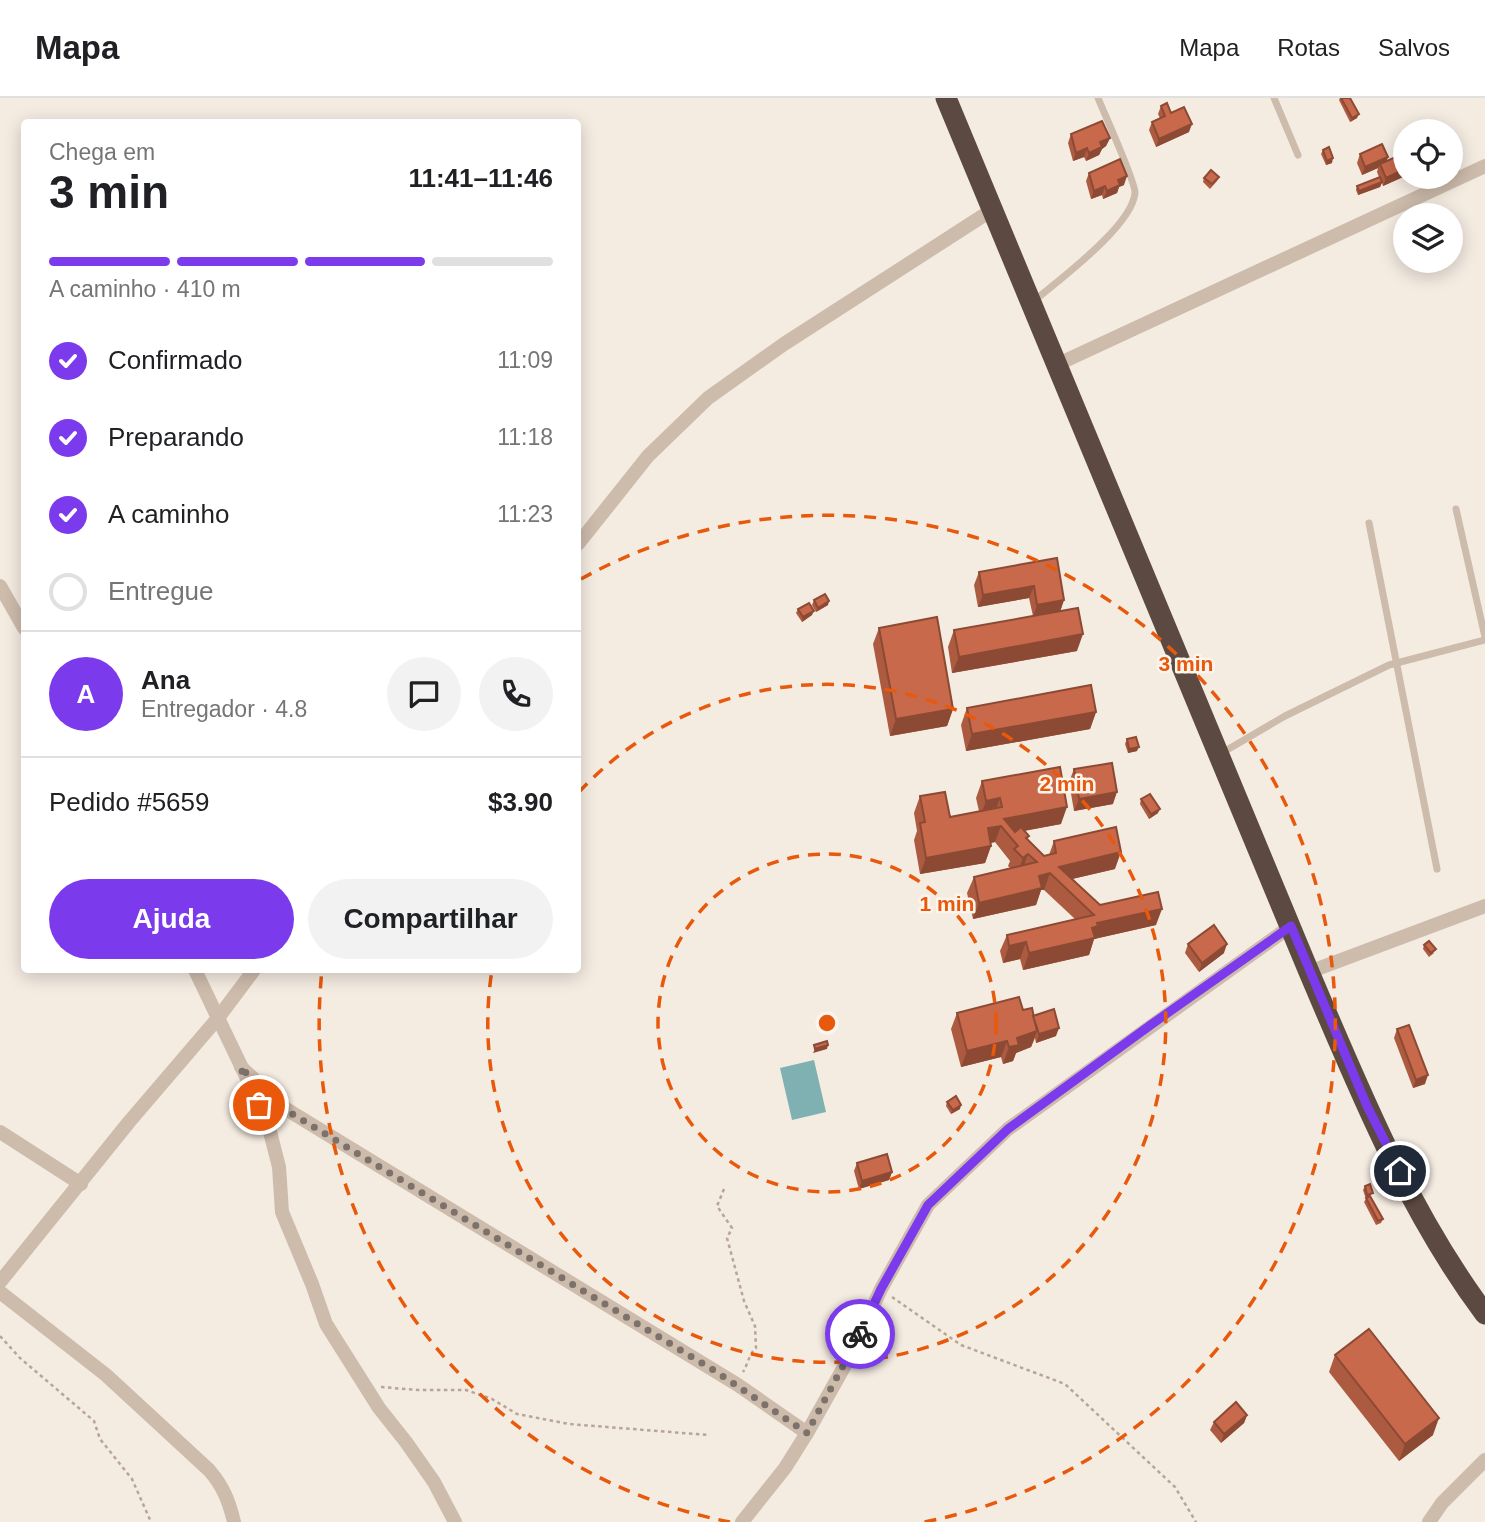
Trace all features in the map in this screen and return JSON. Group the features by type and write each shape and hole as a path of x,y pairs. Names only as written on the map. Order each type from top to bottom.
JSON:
{"highway":[{"path":"946,98 1367,1106 1433,1236 1485,1314"}],"street":[{"path":"1056,365 1485,166"},
{"path":"581,540 648,456 708,398 784,344 992,210"},
{"path":"0,586 21,623"},
{"path":"1309,972 1485,906"},
{"path":"742,1522 785,1468 807,1433 849,1358 881,1289 928,1205 1008,1129 1291,926"},
{"path":"196,973 267,1120 276,1150 282,1212 326,1324 336,1344 379,1408 407,1442 455,1522"},
{"path":"0,1282 252,973"},
{"path":"240,1067 286,1110 486,1229 738,1385 807,1433"},
{"path":"0,1132 81,1184"},
{"path":"0,1292 106,1375 209,1469 228,1498 234,1522"},
{"path":"1429,1522 1442,1503 1485,1460"}],"lane":[{"path":"1031,303 1093,252 1130,209 1135,191 1098,98"},
{"path":"1274,98 1298,155"},
{"path":"1219,755 1285,716 1397,663 1485,638 1456,509"},
{"path":"1369,523 1437,869"}],"path":[{"path":"724,1189 716,1206 732,1228 727,1238 744,1301 755,1326 756,1348 751,1352 738,1385"},
{"path":"881,1289 961,1345 1065,1384 1175,1487 1196,1522"},
{"path":"0,1336 20,1358 94,1421 100,1439 132,1479 151,1522"},
{"path":"362,1380 380,1387 466,1390 492,1399 517,1414 569,1424 708,1435"}],"water":[{"path":"814,1060 826,1112 792,1120 780,1068"}],"building":[{"path":"1341,98 1350,98 1359,114 1352,118"},
{"path":"1167,103 1171,113 1184,107 1192,124 1159,139 1152,122 1165,116 1161,106"},
{"path":"1102,121 1110,138 1100,142 1102,147 1089,153 1087,148 1076,153 1071,134"},
{"path":"1382,144 1388,157 1365,167 1360,154"},
{"path":"1329,147 1333,158 1327,161 1323,150"},
{"path":"1393,158 1393,175 1386,178 1380,164"},
{"path":"1120,159 1127,176 1118,180 1120,185 1107,191 1105,186 1094,191 1089,173"},
{"path":"1211,170 1219,177 1212,184 1204,178"},
{"path":"1380,177 1382,182 1359,191 1357,186"},
{"path":"1057,558 1064,600 1037,605 1034,586 983,595 979,572"},
{"path":"825,594 829,601 818,608 814,600"},
{"path":"809,603 814,611 803,617 798,609"},
{"path":"1078,608 1083,634 959,657 954,630"},
{"path":"937,617 953,709 896,719 879,628"},
{"path":"1091,685 1096,712 972,734 967,708"},
{"path":"1136,737 1139,747 1129,749 1127,739"},
{"path":"1112,763 1117,792 1079,799 1074,769"},
{"path":"1060,767 1067,807 1004,819 1015,832 1021,827 1029,836 1026,838 1044,856 1056,853 1054,841 1116,827 1121,852 1059,867 1100,905 1158,892 1162,909 1097,923 1098,926 1092,928 1095,938 1029,953 1026,942 1009,946 1007,935 1094,915 1050,873 1039,876 1042,888 979,903 974,877 1037,862 1028,854 1023,858 1014,849 1018,846 1001,826 988,828 991,846 926,858 920,823 925,822 920,796 945,792 950,817 1002,807 1000,798 986,801 982,781"},
{"path":"1150,794 1160,809 1151,814 1141,799"},
{"path":"1214,925 1227,944 1202,963 1188,944"},
{"path":"1429,941 1436,949 1431,953 1424,945"},
{"path":"1019,997 1023,1010 1032,1008 1037,1031 1017,1038 1019,1045 1009,1047 1007,1041 967,1051 957,1013"},
{"path":"1054,1009 1059,1028 1039,1034 1033,1016"},
{"path":"1409,1025 1428,1075 1416,1080 1397,1029"},
{"path":"827,1041 828,1045 815,1049 814,1045"},
{"path":"956,1096 961,1105 953,1110 947,1102"},
{"path":"887,1154 892,1172 862,1181 857,1163"},
{"path":"1370,1184 1373,1193 1367,1195 1365,1186"},
{"path":"1370,1196 1383,1219 1378,1221 1366,1198"},
{"path":"1369,1329 1439,1418 1405,1444 1335,1355"},
{"path":"1236,1402 1247,1415 1224,1434 1214,1422"}],"way so far":[{"path":"259,1105 240,1067 286,1110 486,1229 738,1385 807,1433 860,1334"}],"route":[{"path":"860,1334 881,1289 928,1205 1008,1129 1291,926 1367,1106 1400,1171"}]}
